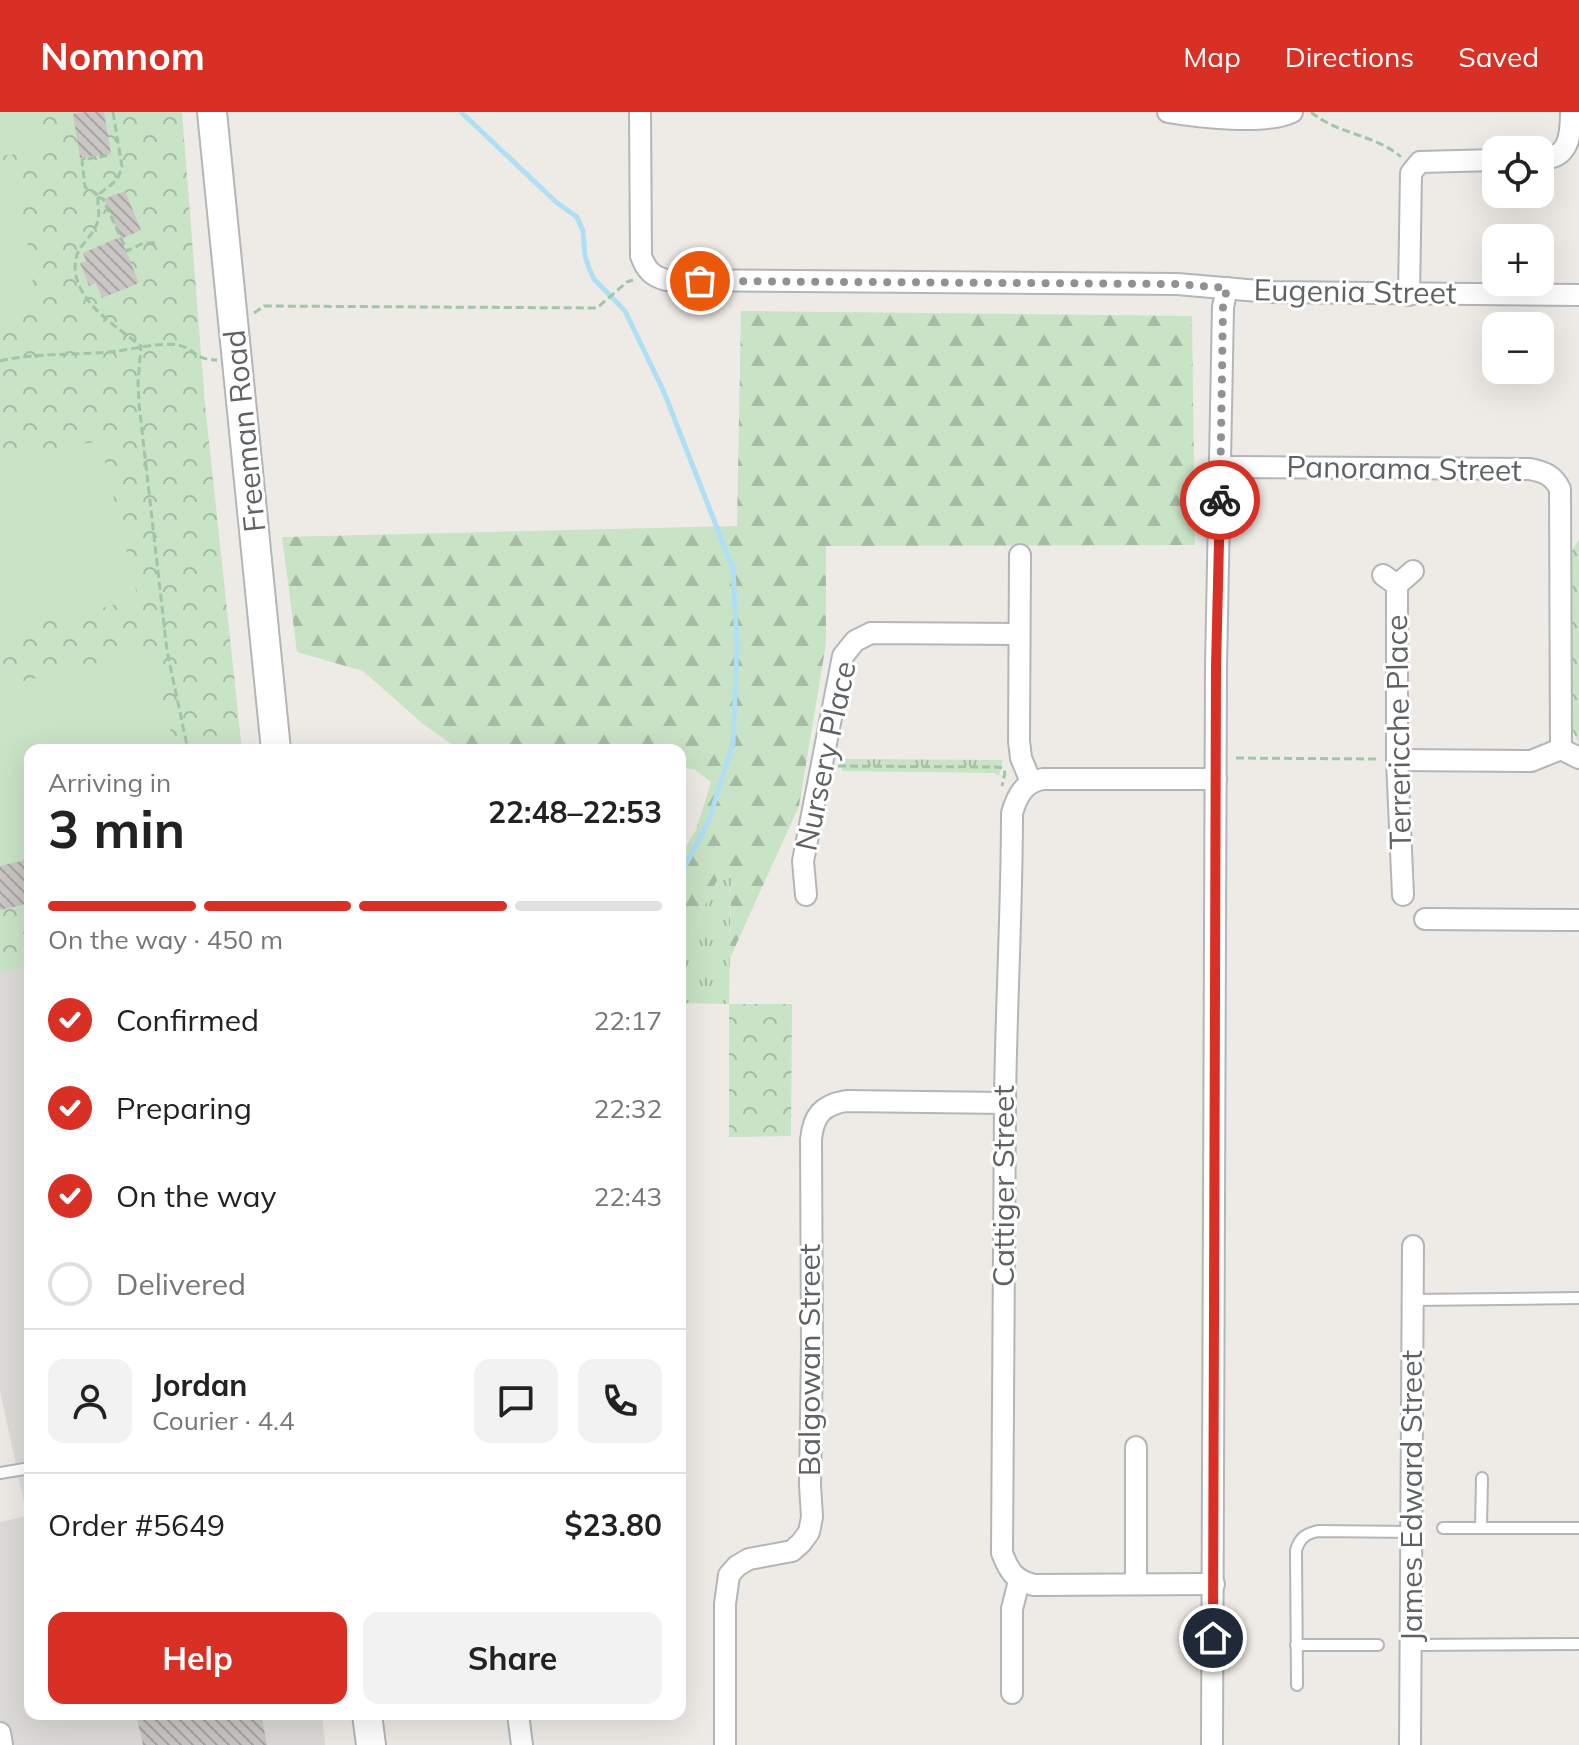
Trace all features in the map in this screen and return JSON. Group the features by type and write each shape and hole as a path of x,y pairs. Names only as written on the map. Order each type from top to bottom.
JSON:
{"street":[{"name":"Freeman Road","path":"212,112 275,744"},
{"name":"Eugenia Street","path":"640,112 641,256 652,274 666,280 1177,284 1270,292 1579,295"},
{"path":"1168,112 1199,118 1276,117 1292,112"},
{"path":"1554,157 1567,147 1571,135 1571,112"},
{"path":"1409,295 1413,167 1420,162 1482,160"},
{"path":"1212,1745 1216,779 1223,307 1227,288"},
{"name":"Panorama Street","path":"1220,467 1530,469 1545,473 1555,481 1560,489 1570,754"},
{"path":"1020,555 1019,741 1024,790 1062,778 1216,779"},
{"name":"Terrericche Place","path":"1403,895 1390,580 1413,571"},
{"name":"Nursery Place","path":"806,895 803,861 843,656 855,641 871,633 1018,634"},
{"path":"1397,760 1531,761 1570,754"},
{"name":"Cattiger Street","path":"1019,1581 1009,1570 1002,1553 1007,956 1012,912 1012,813 1024,790"},
{"path":"1425,919 1579,920"},
{"name":"Balgowan Street","path":"725,1745 725,1604 729,1575 749,1559 792,1551 809,1532 812,1517 811,1156 812,1127 816,1116 824,1107 846,1101 1005,1103"},
{"name":"James Edward Street","path":"1410,1745 1413,1246"},
{"path":"1136,1447 1136,1584"},
{"path":"1012,1693 1012,1609 1019,1581 1034,1585 1214,1584"},
{"path":"368,1720 371,1745"},
{"path":"519,1720 522,1745"},
{"path":"0,1733 2,1745"}],"lane":[{"path":"1412,1300 1579,1298"},
{"path":"0,1473 24,1469"},
{"path":"1481,1528 1482,1478"},
{"path":"1443,1528 1579,1528"},
{"path":"1297,1685 1298,1541 1306,1534 1318,1531 1412,1532"},
{"path":"1411,1645 1579,1644"},
{"path":"1296,1645 1378,1645"}],"path":[{"path":"98,196 117,180 122,167 113,112"},
{"path":"1311,112 1324,123 1388,145 1413,167"},
{"path":"110,155 82,160 85,187 103,199 127,251 141,244 158,242"},
{"path":"98,196 99,220 76,256 77,274 86,297 96,309 141,346"},
{"path":"253,316 259,307 264,306 589,309 602,304 618,289"},
{"path":"0,361 22,356 176,344 204,360 228,360"},
{"path":"141,346 139,404 167,651 187,744"},
{"path":"1236,758 1397,760"},
{"path":"823,766 997,767 1003,768 1005,773 1002,786 1024,790"}],"shaded area":[{"path":"24,967 24,1502 0,1391 0,973"},
{"path":"24,1517 24,1720 323,1720 325,1745 0,1745 0,1522"}],"green space":[{"path":"0,112 182,112 205,404 241,744 24,744 24,967 0,973"},
{"path":"0,112 39,112 44,151 0,156"},
{"path":"18,177 37,314 0,319 0,179"},
{"path":"741,311 1192,316 1195,545 826,546 826,644 799,806 730,958 731,874 722,870 686,945 686,846 696,830 711,782 694,769 686,768 686,744 451,744 423,724 363,671 297,652 282,537 737,526"},
{"path":"100,440 138,599 0,633 0,465"},
{"path":"1579,539 1579,744 1569,723 1569,556"},
{"path":"151,650 174,744 24,744 24,844 0,850 0,687"},
{"path":"842,759 1003,760 999,776 994,773 842,771"},
{"path":"722,870 731,874 729,1004 686,1003 686,945"},
{"path":"729,1004 792,1004 791,1136 729,1137"}],"building":[{"path":"104,112 111,154 80,158 73,114"},
{"path":"125,191 141,230 121,239 104,199"},
{"path":"120,237 139,283 102,298 96,283 89,286 80,263 86,261 83,253"},
{"path":"24,860 24,904 0,910 0,866"},
{"path":"137,1720 262,1720 267,1745 143,1745"}],"waterway":[{"path":"461,112 556,202 577,217 583,231 589,268 594,279 625,311 664,392 733,569 737,645 733,743 709,820 686,864"}],"way so far":[{"path":"700,281 1177,284 1227,288 1223,307 1220,500"}],"route":[{"path":"1213,1638 1216,667 1220,500"}]}
